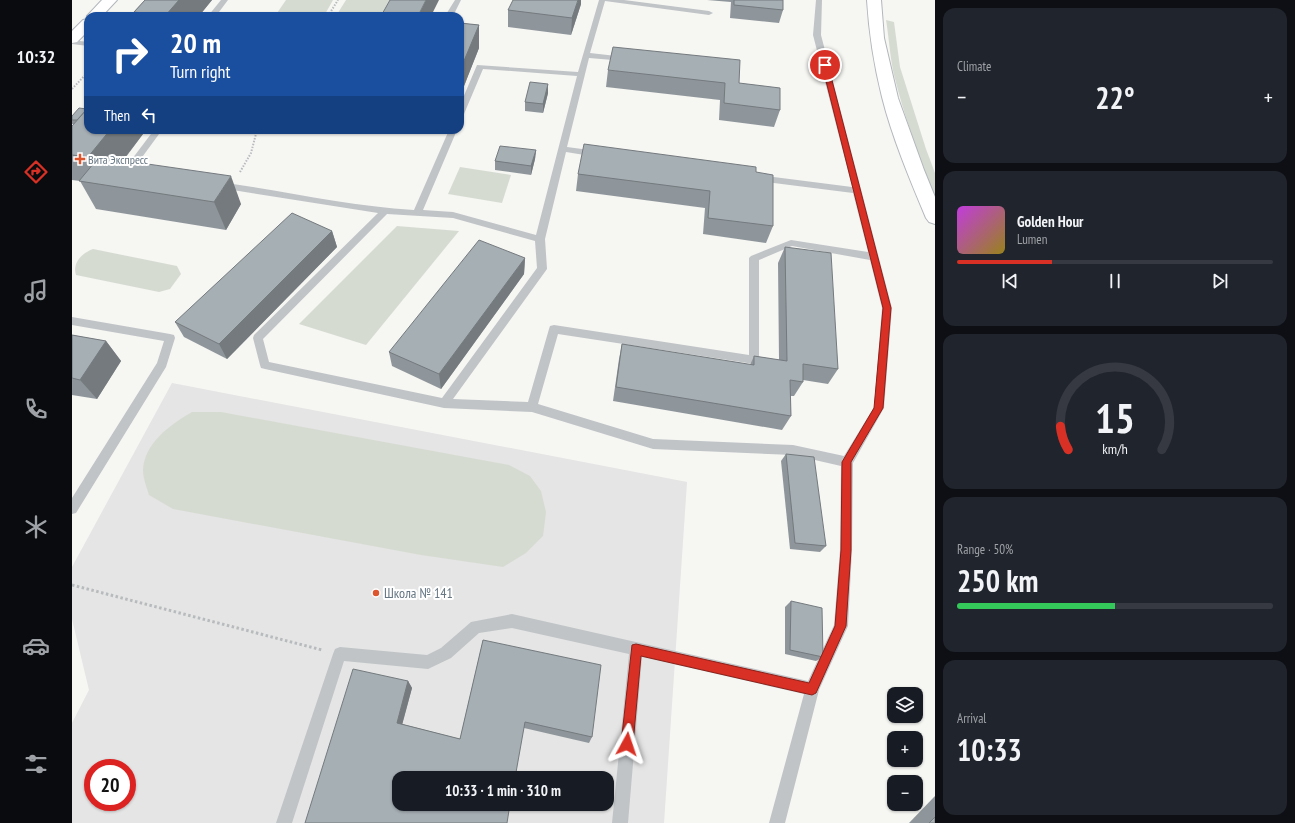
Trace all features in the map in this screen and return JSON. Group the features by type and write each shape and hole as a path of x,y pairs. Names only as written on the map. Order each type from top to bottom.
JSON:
{"street":[{"path":"98,12 110,0"},
{"path":"874,0 877,38 890,98 915,170 935,218"},
{"path":"72,40 84,26"}],"lane":[{"path":"215,12 225,0"},
{"path":"451,12 458,0"},
{"path":"444,403 542,269 540,240 581,74 602,0"},
{"path":"608,0 709,13"},
{"path":"777,823 812,689 841,626 846,550 847,462 879,408 887,308 817,35 819,0"},
{"path":"72,40 84,43"},
{"path":"586,55 632,60"},
{"path":"464,105 480,67 581,74"},
{"path":"134,174 126,173 155,134"},
{"path":"417,213 451,134"},
{"path":"562,149 609,156"},
{"path":"751,176 857,191"},
{"path":"209,184 277,193 384,211 454,215 540,240"},
{"path":"384,211 258,338 265,365 444,403 532,407 653,444 793,450 847,462"},
{"path":"532,407 554,329 754,360 754,258 791,243 875,257"},
{"path":"72,321 170,338 162,364 72,509"},
{"path":"284,823 340,654 428,662 446,652 476,627 512,621 812,689"},
{"path":"620,823 636,649"}],"path":[{"path":"330,12 338,0"},
{"path":"72,89 84,76"},
{"path":"232,187 251,153 256,134"},
{"path":"72,585 340,654"}],"shaded area":[{"path":"286,0 333,0 326,12 278,12"},
{"path":"346,0 393,0 386,12 338,12"},
{"path":"886,20 894,22 900,67 935,173 935,196 902,106 893,68"},
{"path":"460,167 511,175 502,203 448,194"},
{"path":"397,226 459,231 366,345 299,324"},
{"path":"93,249 177,266 181,274 170,289 159,292 76,275 75,266 79,259 85,253"},
{"name":"Школа № 141","path":"172,383 687,482 664,823 72,823 72,723 89,690 72,619 72,567"},
{"path":"192,412 221,412 509,465 530,476 541,491 546,512 543,536 526,553 503,567 421,555 173,509 149,495 143,474 144,461 153,443 167,429"}],"building":[{"path":"145,0 179,0 168,12 134,12"},
{"path":"390,0 426,0 420,12 383,12"},
{"path":"513,0 578,0 572,18 508,10"},
{"path":"734,0 783,0 783,10 734,5"},
{"path":"464,23 479,25 464,61"},
{"path":"613,47 740,60 739,83 780,88 780,110 724,103 725,83 608,70"},
{"path":"530,82 548,84 543,104 525,102"},
{"path":"79,108 84,109 84,112 77,120 72,120 72,116"},
{"path":"84,112 84,134 107,134 88,157 72,155 72,126"},
{"path":"584,144 756,167 756,172 773,175 773,226 708,218 710,191 578,174"},
{"path":"500,146 536,150 531,166 495,161"},
{"path":"99,157 231,176 214,202 79,181"},
{"path":"292,213 332,231 219,344 175,322"},
{"path":"479,240 525,258 439,374 389,352"},
{"path":"785,247 831,253 838,369 803,364 803,382 790,380 791,416 616,387 622,344 754,365 754,356 787,361"},
{"path":"72,335 106,341 80,380 72,378"},
{"path":"786,454 814,457 826,546 795,543"},
{"path":"791,601 822,608 823,657 790,650"},
{"path":"483,640 601,665 592,737 525,722 516,771 392,771 392,811 509,811 507,823 305,823 353,669 408,681 397,723 460,739"},
{"path":"935,817 935,823 929,823"}],"place":[{"name":"Вита Экспресс","path":"80,159"},
{"name":"Школа № 141","path":"376,593"}],"route":[{"path":"627,744 636,649 812,689 841,626 846,550 847,462 879,408 887,308 825,65"}]}
